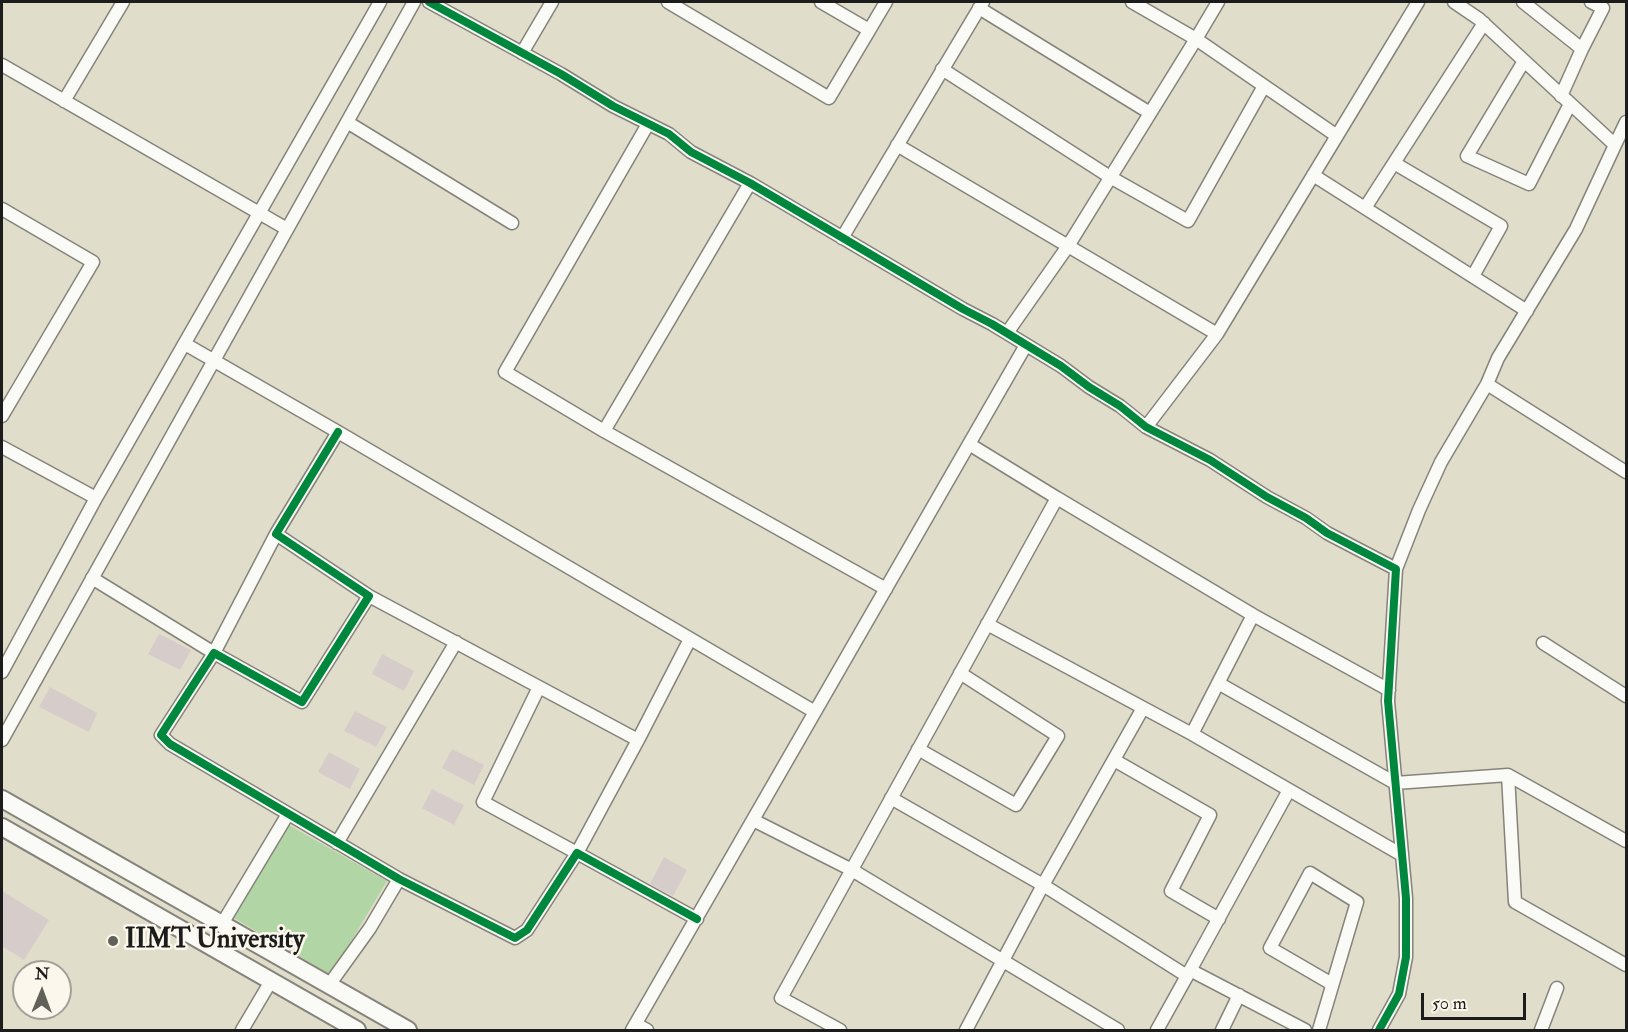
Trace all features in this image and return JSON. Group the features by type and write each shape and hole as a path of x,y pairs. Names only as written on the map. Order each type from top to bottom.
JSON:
{"street":[{"path":"64,100 123,2"},
{"path":"2,672 96,498 380,2"},
{"path":"2,740 414,2"},
{"path":"429,2 669,134 691,152 750,183 1062,366 1146,427 1210,460 1327,533 1396,569"},
{"path":"522,53 552,2"},
{"path":"668,2 829,98 886,2"},
{"path":"821,2 869,30"},
{"path":"1132,2 1196,39 1337,136"},
{"path":"1007,333 1068,246 1218,2"},
{"path":"1146,427 1217,334 1418,2"},
{"path":"1454,2 1484,23 1615,145"},
{"path":"1523,2 1582,49"},
{"path":"1524,61 1467,156 1529,184 1565,100 1582,49 1603,8 1591,2"},
{"path":"842,238 981,5 1150,113"},
{"path":"1365,208 1484,23"},
{"path":"2,65 287,229"},
{"path":"942,69 1110,177 1188,220 1264,86"},
{"path":"347,122 512,223"},
{"path":"1379,1030 1399,994 1406,957 1406,898 1389,690 1391,639 1396,605 1396,569 1441,462 1487,384 1498,358 1576,229 1626,122"},
{"path":"648,124 505,372 886,589"},
{"path":"897,145 1217,334"},
{"path":"1394,163 1501,226 1473,276"},
{"path":"1313,175 1527,310"},
{"path":"604,430 750,183"},
{"path":"2,209 93,262 2,416"},
{"path":"185,344 815,712"},
{"path":"639,1028 753,820 1026,345"},
{"path":"1487,384 1626,472"},
{"path":"338,432 276,534 214,653 160,735 170,744 337,843 399,879 515,938 527,930 577,853 690,639"},
{"path":"969,444 1252,615 1389,690"},
{"path":"2,447 96,498"},
{"path":"840,1030 781,998 1057,498"},
{"path":"276,534 369,596 638,740"},
{"path":"92,578 214,653 302,702 369,596"},
{"path":"1192,734 1252,615"},
{"path":"987,624 1192,734 1401,855"},
{"path":"337,843 456,642"},
{"path":"1543,643 1626,696"},
{"path":"918,749 1016,805 1058,736 960,673"},
{"path":"1218,683 1395,783 1508,775 1626,841"},
{"path":"539,687 483,802 697,919"},
{"path":"966,1030 1043,885 1143,708"},
{"path":"1114,760 1210,815 1171,891 1219,918"},
{"path":"1508,775 1515,902 1626,965"},
{"path":"1157,1030 1289,790"},
{"path":"891,798 1043,885 1189,973 1239,995 1305,1030"},
{"path":"2,799 408,1030"},
{"path":"222,924 288,814"},
{"path":"753,820 852,870 1118,1030"},
{"path":"2,827 357,1030"},
{"path":"1319,1030 1357,902 1310,873 1270,948 1332,984"},
{"path":"329,985 370,928 399,879"},
{"path":"242,1030 271,981"},
{"path":"1541,1030 1557,988"},
{"path":"1222,1030 1239,995"}],"green space":[{"path":"289,825 387,881 331,975 294,953 299,942 279,931 273,941 234,918"}],"building":[{"path":"159,634 191,650 180,670 148,654"},
{"path":"382,654 414,671 404,691 372,674"},
{"path":"50,687 97,713 89,732 39,707"},
{"path":"355,711 387,727 376,747 344,731"},
{"path":"452,749 484,765 474,785 442,768"},
{"path":"329,752 360,769 350,789 318,772"},
{"path":"432,789 464,805 454,825 422,808"},
{"path":"664,857 687,870 673,896 650,884"},
{"path":"2,891 49,920 24,960 2,946"},
{"path":"279,931 300,942 294,953 273,941"}],"cycle path":[{"path":"429,2 561,74 613,106 669,134 691,152 750,183 1061,366 1120,406 1146,427 1210,460 1327,533 1396,569 1388,701 1406,898 1406,957 1399,994 1379,1030"},
{"path":"338,432 276,534 369,596 302,702 214,653 161,735 170,744 399,879 515,938 527,930 577,853 697,919"}],"place":[{"name":"IIMT University","path":"113,941"}]}
